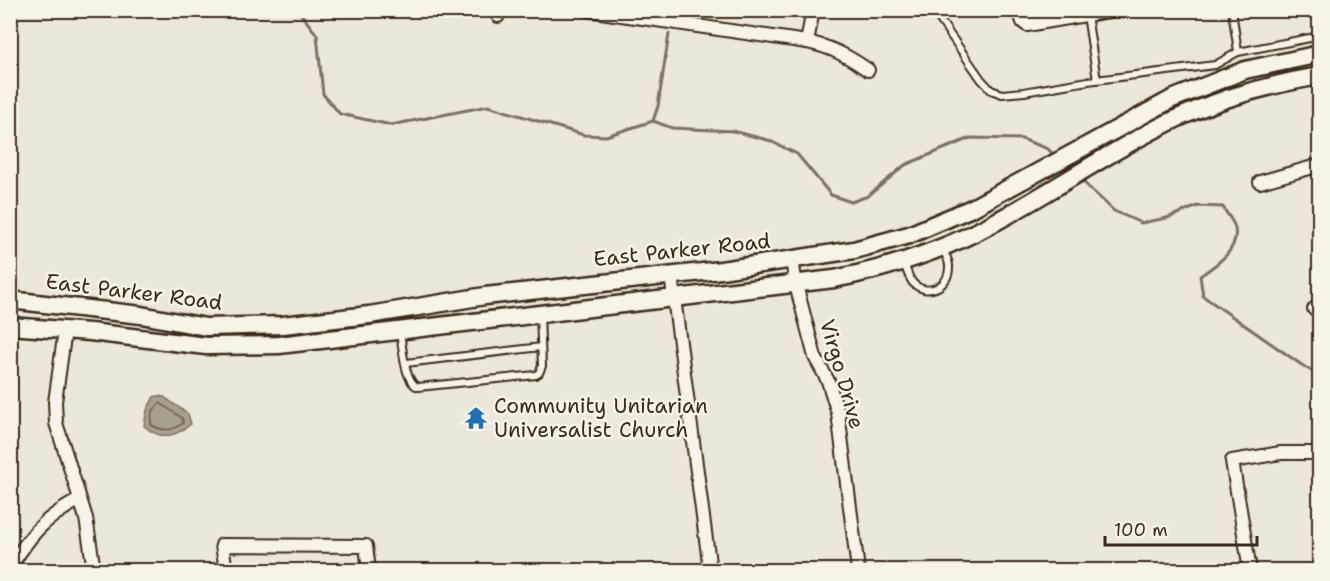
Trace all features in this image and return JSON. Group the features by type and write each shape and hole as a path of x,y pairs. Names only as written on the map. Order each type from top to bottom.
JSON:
{"main road":[{"name":"East Parker Road","path":"10,300 141,315 206,327 269,326 369,315 485,296 594,282 792,260 872,246 933,226 985,202 1086,144 1172,99 1245,70 1320,54"},
{"name":"East Parker Road","path":"10,326 206,346 270,345 796,285 862,273 903,261 996,222 1181,117 1248,92 1320,76"},
{"path":"1172,99 1181,117"},
{"path":"933,226 942,246"},
{"path":"594,282 595,307"},
{"path":"536,290 539,314"},
{"path":"485,296 486,320"},
{"path":"65,330 68,307"},
{"path":"369,315 373,334"},
{"path":"269,326 270,345"},
{"path":"206,327 206,346"}],"street":[{"path":"587,10 827,46 847,55 868,70"},
{"path":"807,42 813,10"},
{"path":"1021,16 1027,25 1115,10"},
{"path":"1260,182 1320,165"},
{"name":"Virgo Drive","path":"792,260 796,285 815,357 828,381 838,413 858,570"},
{"path":"671,275 710,570"},
{"path":"65,330 54,402 56,423 86,518 93,570"},
{"path":"1250,570 1232,461 1281,453 1320,453"},
{"path":"10,567 30,536 44,521 79,500"},
{"path":"226,570 222,545 366,546 369,570"}],"lane":[{"path":"933,10 991,90 1002,94 1215,65 1238,52 1320,36"},
{"path":"1232,10 1238,52"},
{"path":"1086,15 1097,81"},
{"path":"903,261 911,281 918,287 936,289 942,285 949,271 942,246"},
{"path":"400,330 408,378 412,385 418,387 536,375 542,366 539,314"},
{"path":"406,363 541,347"}],"water":[{"path":"154,397 164,397 188,414 191,424 168,436 156,434 144,426 147,410"}],"waterway":[{"path":"298,10 317,35 323,94 340,114 391,125 488,106 584,135 606,136 653,121 672,128 733,131 768,140 797,154 831,195 851,202 868,196 905,165 970,138 1022,139 1048,149 1055,156"},
{"path":"653,121 658,106 669,34"},
{"path":"1080,179 1114,211 1141,223 1167,218 1198,206 1223,207 1235,228 1235,236 1225,256 1200,276 1203,296 1306,368 1320,375"}],"place":[{"name":"Community Unitarian Universalist Church","path":"476,418"}]}
